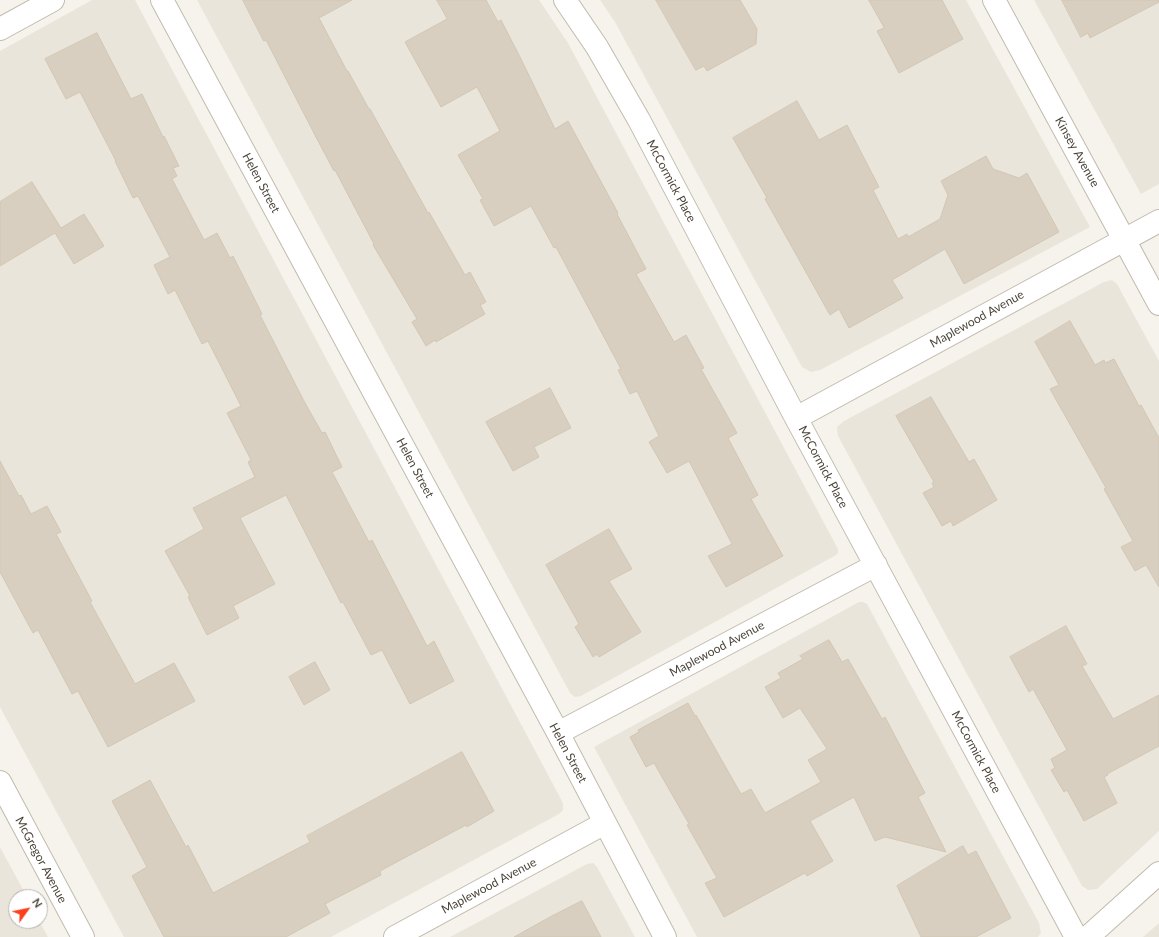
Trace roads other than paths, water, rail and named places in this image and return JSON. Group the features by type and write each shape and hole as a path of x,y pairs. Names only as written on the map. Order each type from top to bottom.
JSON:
{"street":[{"path":"0,29 53,0"},
{"name":"Helen Street","path":"162,0 558,734 665,937"},
{"name":"McCormick Place","path":"565,0 597,47 639,120 796,418 1076,937"},
{"name":"Kinsey Avenue","path":"994,0 1159,304"},
{"name":"Maplewood Avenue","path":"796,418 1159,221"},
{"name":"Maplewood Avenue","path":"558,734 876,565"},
{"name":"McGregor Avenue","path":"0,782 82,937"},
{"name":"Maplewood Avenue","path":"395,937 605,824"},
{"path":"1088,937 1159,872"}]}
